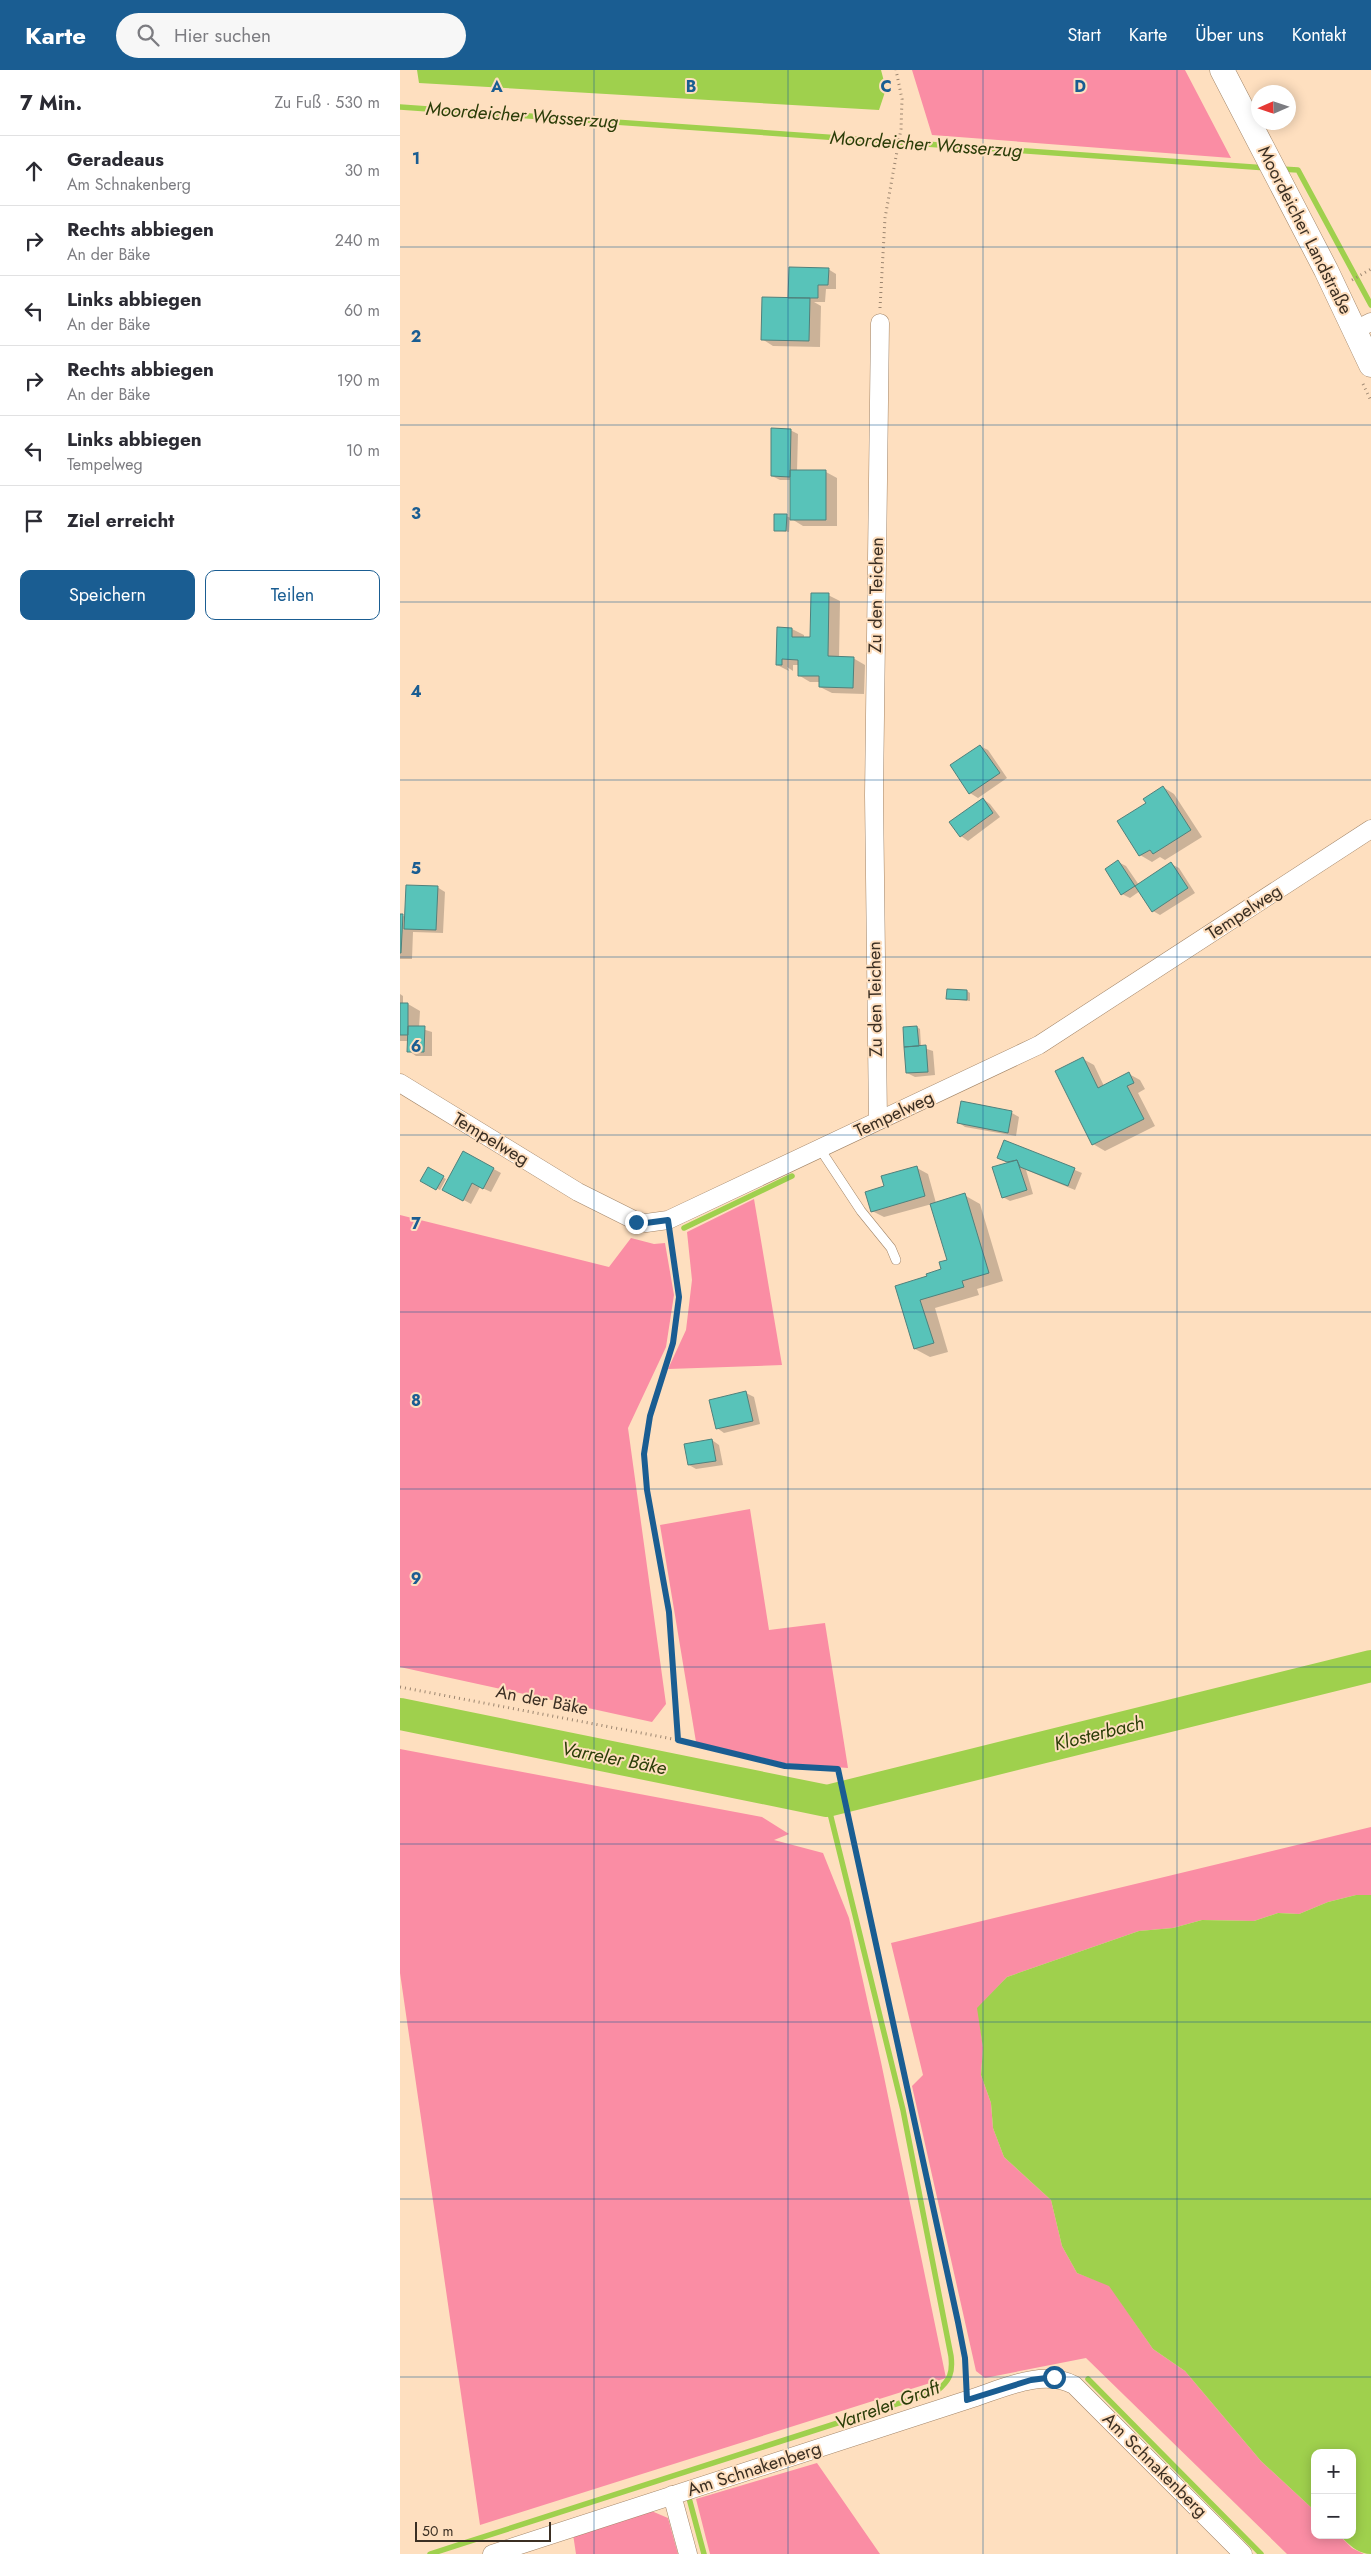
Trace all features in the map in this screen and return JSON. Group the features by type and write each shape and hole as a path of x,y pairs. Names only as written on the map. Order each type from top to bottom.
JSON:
{"main road":[{"name":"Moordeicher Landstraße","path":"1222,70 1279,177 1363,326 1371,365"}],"street":[{"name":"Zu den Teichen","path":"878,1121 874,795 880,323"},
{"name":"Tempelweg","path":"400,1083 578,1192 636,1222 646,1223 668,1220 1039,1046 1371,829"},
{"name":"Am Schnakenberg","path":"492,2554 967,2400 1043,2378 1063,2379 1074,2385 1243,2554"},
{"path":"672,2495 688,2554"}],"lane":[{"path":"820,1148 860,1211 891,1248 896,1260"}],"path":[{"path":"880,323 885,218 902,129 902,99 896,70"},
{"path":"1360,275 1371,269"},
{"path":"668,1220 679,1297 673,1343 650,1416 644,1454 647,1490 669,1612 678,1740"},
{"name":"An der Bäke","path":"400,1688 678,1740 785,1766 838,1769 958,2322 965,2358 967,2400"}],"shaded area":[{"path":"417,70 881,70 886,89 879,110 419,83"},
{"path":"912,70 1185,70 1231,158 932,135"},
{"path":"754,1199 782,1365 668,1369 686,1330 692,1280 687,1232"},
{"path":"400,1215 609,1267 631,1238 654,1244 665,1243 674,1295 666,1347 628,1428 666,1704 652,1722 400,1667"},
{"path":"750,1509 769,1630 825,1623 848,1768 784,1763 696,1742 660,1525"},
{"path":"400,1749 762,1817 789,1834 774,1840 823,1853 849,1918 881,2062 946,2378 480,2525 400,1973"},
{"path":"1371,1827 1371,1895 1356,1895 1328,1902 1299,1914 1278,1913 1254,1921 1202,1920 1173,1928 1139,1931 1007,1977 978,2008 983,2048 981,2075 991,2103 993,2128 1004,2157 1051,2200 1062,2246 1077,2273 1109,2285 1153,2349 1185,2371 1261,2461 1311,2507 1311,2539 1343,2539 1352,2548 1364,2554 1287,2554 1086,2358 985,2378 976,2371 912,2086 923,2075 891,1943"},
{"path":"1356,1895 1371,1895 1371,2554 1357,2550 1343,2539 1356,2539 1356,2449 1311,2449 1311,2507 1261,2461 1185,2371 1153,2349 1109,2286 1077,2273 1062,2246 1051,2200 1004,2157 993,2128 991,2103 981,2075 983,2048 977,2008 1007,1977 1139,1931 1173,1928 1202,1920 1254,1921 1278,1913 1299,1914 1328,1902"},
{"path":"817,2463 880,2554 710,2554 696,2499"},
{"path":"649,2510 668,2518 678,2554 576,2554 573,2534"}],"building":[{"path":"789,267 829,268 828,285 818,285 818,298 788,298"},
{"path":"762,297 810,298 809,341 761,340"},
{"path":"771,428 791,429 790,477 771,476"},
{"path":"790,470 826,470 826,520 790,520"},
{"path":"774,514 787,514 786,531 774,531"},
{"path":"811,593 829,593 828,656 854,657 853,688 819,687 819,676 798,676 798,660 782,659 782,665 776,665 777,627 792,628 792,637 810,637"},
{"path":"980,745 1000,773 969,794 950,765"},
{"path":"1163,786 1191,830 1153,854 1150,850 1139,856 1117,821 1146,803 1143,799"},
{"path":"983,798 993,813 960,837 949,822"},
{"path":"1118,860 1135,886 1121,895 1105,869"},
{"path":"1171,862 1188,888 1152,912 1135,886"},
{"path":"406,885 438,886 436,930 404,929"},
{"path":"400,914 403,914 401,953 400,953"},
{"path":"947,989 967,990 967,1000 946,999"},
{"path":"400,1003 408,1003 408,1035 400,1035"},
{"path":"408,1026 425,1026 424,1052 407,1052"},
{"path":"917,1026 919,1046 904,1047 903,1027"},
{"path":"926,1045 928,1072 906,1073 904,1047"},
{"path":"1083,1057 1098,1088 1129,1072 1134,1083 1127,1086 1144,1119 1092,1145 1055,1071"},
{"path":"961,1101 1012,1111 1008,1133 957,1123"},
{"path":"1004,1140 1075,1168 1068,1186 1020,1167 1017,1160 1007,1162 997,1158"},
{"path":"463,1151 494,1168 483,1189 472,1183 463,1201 442,1190"},
{"path":"1017,1160 1027,1190 1002,1198 992,1167"},
{"path":"917,1166 925,1196 871,1212 865,1192 884,1186 881,1176"},
{"path":"428,1167 444,1176 436,1190 420,1181"},
{"path":"965,1193 989,1273 962,1281 964,1287 920,1300 934,1343 914,1349 895,1286 927,1276 926,1274 941,1269 939,1262 947,1260 930,1204"},
{"path":"746,1391 753,1421 716,1429 709,1400"},
{"path":"712,1439 716,1461 688,1465 684,1444"}],"waterway":[{"name":"Moordeicher Wasserzug","path":"400,107 1267,168"},
{"name":"Moordeicher Wasserzug","path":"1281,169 1298,170 1371,305"},
{"path":"684,1228 792,1176"},
{"name":"Klosterbach","path":"400,1714 827,1801 1371,1666"},
{"name":"Varreler Graft","path":"430,2554 937,2391 948,2380 951,2372 951,2356 903,2110 827,1801"},
{"path":"1088,2379 1261,2554"},
{"path":"689,2498 704,2554"}],"route":[{"path":"636,1222 646,1223 668,1220 679,1297 673,1343 650,1416 644,1454 647,1490 669,1612 678,1740 785,1766 824,1770 838,1769 958,2322 965,2358 967,2400 1031,2380 1054,2377"}],"water label":[{"name":"Varreler Bäke","path":"614,1758"}]}
